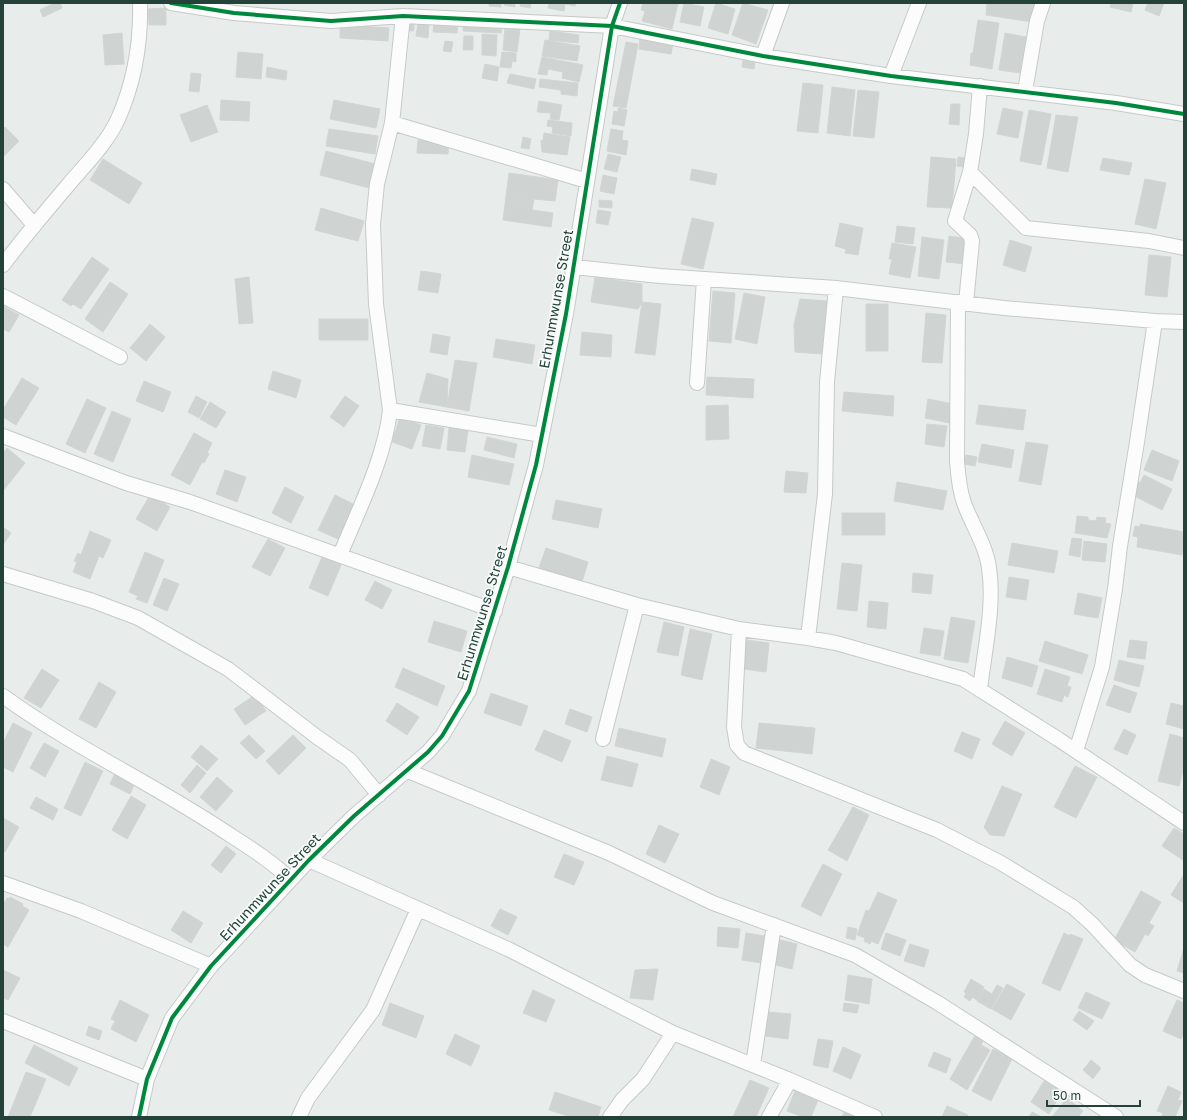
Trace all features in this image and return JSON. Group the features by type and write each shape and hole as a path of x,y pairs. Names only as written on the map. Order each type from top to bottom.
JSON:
{"street":[{"path":"3,265 34,224 99,149 118,119 132,76 141,27 140,3"},
{"path":"171,3 234,13 331,21 403,16 612,26 763,56 891,76 1025,91 1184,114"},
{"name":"Erhunmwunse Street","path":"139,1117 147,1079 172,1018 211,966 309,860 354,816 408,771 428,752 442,736 469,691 495,611 536,466 574,267 612,26 620,3"},
{"path":"763,56 782,3"},
{"path":"891,76 919,3"},
{"path":"1025,91 1037,21 1043,3"},
{"path":"340,556 384,445 390,410 376,304 373,224 377,184 392,124 403,16"},
{"path":"980,86 976,134 970,172 955,221 970,236 972,241 962,303 957,461 959,486 963,502 985,552 990,568 990,601 980,690"},
{"path":"392,124 587,181"},
{"path":"970,172 1026,228 1148,241 1184,248"},
{"path":"3,189 34,224"},
{"path":"574,267 660,276 836,288 962,303 1155,321 1184,322"},
{"path":"697,383 704,279"},
{"path":"808,638 826,494 827,382 836,288"},
{"path":"3,296 120,357"},
{"path":"1076,751 1102,667 1155,321"},
{"path":"390,410 542,435"},
{"path":"3,436 126,483 190,502 495,611"},
{"path":"508,567 637,605 739,629 836,643 964,679 1184,823"},
{"path":"3,574 93,601 138,618 228,669 317,737 350,760 379,795"},
{"path":"604,739 637,605"},
{"path":"739,629 734,727 737,745 744,754 937,830 1001,863 1073,907 1092,924 1135,968 1145,975 1184,991"},
{"path":"3,696 32,717 187,806 275,864 290,879"},
{"path":"408,771 609,853 713,903 861,959 938,1003 1116,1117"},
{"path":"309,860 508,950 673,1033 790,1080 875,1117"},
{"path":"3,882 81,911 211,966"},
{"path":"299,1117 308,1098 373,1010 418,909"},
{"path":"753,1065 774,925"},
{"path":"3,1021 147,1079"},
{"path":"610,1117 622,1100 643,1080 673,1033"},
{"path":"769,1117 790,1080"}],"building":[{"path":"54,3 60,3 62,8 43,17 40,10"},
{"path":"489,3 501,3 501,7 489,6"},
{"path":"504,3 515,3 515,7 504,5"},
{"path":"521,3 531,3 530,8 520,6"},
{"path":"549,3 576,3 575,6 565,4 564,11 548,8"},
{"path":"643,3 678,3 672,29 642,21 645,11 641,10"},
{"path":"684,3 704,7 700,26 680,22"},
{"path":"716,3 735,9 728,34 708,28"},
{"path":"743,3 768,10 756,44 732,35"},
{"path":"987,3 1035,3 1032,22 986,15"},
{"path":"1111,3 1133,3 1131,12 1110,7"},
{"path":"1148,3 1164,3 1159,16 1145,10"},
{"path":"166,8 166,25 149,25 148,9"},
{"path":"409,20 414,21 414,31 408,31"},
{"path":"978,20 999,23 992,69 970,65"},
{"path":"434,21 458,23 457,33 433,32"},
{"path":"418,23 429,24 428,38 416,36"},
{"path":"463,23 502,26 501,33 463,31"},
{"path":"340,25 389,28 388,41 340,38"},
{"path":"505,27 520,29 517,52 503,50"},
{"path":"550,31 579,35 578,43 549,40"},
{"path":"122,33 124,64 105,65 103,35"},
{"path":"1005,33 1026,37 1020,73 999,70"},
{"path":"482,34 497,35 496,56 482,55"},
{"path":"464,36 473,36 473,50 463,50"},
{"path":"640,38 673,43 671,54 639,49"},
{"path":"545,40 580,46 577,61 542,56"},
{"path":"445,41 453,42 451,52 443,51"},
{"path":"626,42 638,44 626,108 613,106"},
{"path":"238,52 263,54 261,79 236,77"},
{"path":"502,52 516,53 516,62 512,61 511,68 500,67"},
{"path":"542,57 583,65 579,82 562,78 563,72 548,69 547,75 538,74"},
{"path":"743,60 755,62 754,69 742,67"},
{"path":"485,64 499,67 497,81 482,78"},
{"path":"267,67 287,71 286,80 266,77"},
{"path":"191,73 201,74 199,92 189,91"},
{"path":"510,74 536,79 534,89 507,83"},
{"path":"540,79 578,83 577,96 561,94 561,90 539,87"},
{"path":"803,83 823,85 818,133 797,131"},
{"path":"832,87 855,90 850,136 827,133"},
{"path":"858,90 879,92 874,138 853,136"},
{"path":"221,100 250,102 249,121 220,120"},
{"path":"334,100 380,109 376,128 330,119"},
{"path":"539,101 562,105 559,120 550,119 551,113 537,112"},
{"path":"951,104 960,104 959,125 949,124"},
{"path":"207,105 218,132 191,142 180,115"},
{"path":"618,108 627,110 624,126 612,124 614,111 618,112"},
{"path":"1003,108 1023,112 1018,138 997,134"},
{"path":"1029,110 1051,114 1041,165 1020,161"},
{"path":"1056,115 1078,117 1068,172 1047,168"},
{"path":"548,120 572,123 571,136 552,133 553,127 547,126"},
{"path":"5,127 19,141 3,157 3,129"},
{"path":"329,129 378,136 375,154 326,146"},
{"path":"611,129 623,131 622,140 628,141 626,155 607,151"},
{"path":"544,133 570,137 567,155 542,152 541,140 543,141"},
{"path":"523,137 531,139 529,149 521,148"},
{"path":"418,140 449,142 448,154 417,153"},
{"path":"326,151 375,164 369,188 320,175"},
{"path":"608,154 621,157 617,172 604,169"},
{"path":"931,157 956,159 952,208 927,207"},
{"path":"958,157 964,158 963,167 957,166"},
{"path":"1103,158 1132,163 1129,175 1100,170"},
{"path":"103,159 142,183 129,204 90,180"},
{"path":"692,169 717,174 715,185 690,180"},
{"path":"509,173 558,180 555,201 534,199 532,210 553,213 551,227 503,220","holes":["518,196 525,197 523,210 517,209"]},
{"path":"603,175 617,178 614,194 600,191"},
{"path":"1145,179 1166,183 1156,229 1135,224"},
{"path":"518,196 525,197 523,210 517,209"},
{"path":"599,200 612,201 612,208 599,207"},
{"path":"321,208 364,221 358,241 315,230"},
{"path":"598,210 611,212 608,225 596,223"},
{"path":"692,218 714,223 703,269 681,264"},
{"path":"840,223 863,228 858,255 845,253 846,249 835,246"},
{"path":"897,226 915,228 913,244 895,242"},
{"path":"949,236 970,239 967,264 946,262"},
{"path":"922,237 944,240 939,279 918,276"},
{"path":"1010,240 1032,247 1025,272 1003,265"},
{"path":"892,243 916,247 910,278 889,274 892,259 889,259"},
{"path":"1149,255 1171,257 1167,297 1145,295"},
{"path":"92,257 109,269 81,309 73,304 71,306 62,300"},
{"path":"421,271 441,274 438,293 418,290"},
{"path":"249,277 253,323 239,324 235,279"},
{"path":"595,277 642,284 642,302 638,309 591,302"},
{"path":"110,282 128,294 103,332 85,319"},
{"path":"713,291 735,293 731,343 709,341"},
{"path":"744,293 765,297 757,344 735,339"},
{"path":"800,299 827,301 822,354 795,352 794,325"},
{"path":"642,302 661,304 655,355 635,353"},
{"path":"866,304 888,304 888,351 866,351"},
{"path":"3,306 19,315 9,332 3,329"},
{"path":"926,313 946,315 942,363 922,362"},
{"path":"319,319 368,319 368,340 319,340"},
{"path":"150,324 165,337 146,361 130,348"},
{"path":"582,332 612,335 611,357 580,355"},
{"path":"433,334 450,337 447,355 430,352"},
{"path":"496,339 535,345 532,364 493,357"},
{"path":"455,360 477,363 469,411 447,407"},
{"path":"273,371 301,380 296,398 268,389"},
{"path":"427,373 448,379 447,407 419,402"},
{"path":"707,377 754,379 753,398 706,395"},
{"path":"22,378 39,388 16,425 3,417 3,410"},
{"path":"144,381 171,392 163,412 136,401"},
{"path":"844,392 894,396 893,416 842,411"},
{"path":"196,396 207,402 199,418 188,412"},
{"path":"345,396 359,406 344,427 330,417"},
{"path":"87,399 106,408 85,453 66,444"},
{"path":"928,399 953,404 950,423 925,418"},
{"path":"210,402 226,412 216,428 200,419"},
{"path":"728,405 729,439 706,440 706,406"},
{"path":"979,405 1026,410 1023,430 976,424"},
{"path":"112,411 131,419 113,462 94,454"},
{"path":"400,417 421,425 412,449 392,442"},
{"path":"927,424 947,426 944,447 925,444"},
{"path":"426,425 444,428 440,449 422,446"},
{"path":"449,428 468,430 465,452 447,450"},
{"path":"194,433 212,443 207,453 209,454 204,463 202,462 190,485 171,475"},
{"path":"487,437 517,444 514,458 484,450"},
{"path":"1026,442 1048,445 1041,485 1019,481"},
{"path":"982,444 1014,450 1011,468 978,462"},
{"path":"7,448 25,463 3,491 3,453"},
{"path":"1152,450 1179,461 1172,481 1144,470"},
{"path":"472,455 514,464 509,485 468,477"},
{"path":"966,455 977,457 975,466 964,464"},
{"path":"225,470 246,477 237,502 216,494"},
{"path":"786,471 808,473 806,493 784,492"},
{"path":"1144,475 1172,489 1162,510 1134,496 1136,490 1133,488 1137,480 1140,483"},
{"path":"897,482 947,491 943,510 894,501"},
{"path":"285,487 304,497 291,523 272,513"},
{"path":"150,495 158,500 163,499 165,504 170,507 157,531 136,519"},
{"path":"335,495 355,505 338,539 318,530"},
{"path":"556,500 602,509 598,528 552,519"},
{"path":"842,513 885,513 885,535 842,535"},
{"path":"1077,516 1088,517 1088,520 1096,521 1097,517 1106,518 1105,523 1111,524 1107,538 1075,533"},
{"path":"1140,524 1184,532 1182,555 1137,547 1138,537 1133,536 1135,526 1140,527"},
{"path":"3,527 11,533 3,545"},
{"path":"90,531 111,540 103,558 99,556 90,579 73,572 77,562 74,561 78,553 81,555"},
{"path":"1072,538 1082,539 1080,557 1069,555"},
{"path":"268,539 285,548 270,576 252,567"},
{"path":"1084,541 1107,544 1105,562 1082,560"},
{"path":"1012,543 1058,551 1054,573 1008,565"},
{"path":"546,548 588,562 582,582 539,568"},
{"path":"145,552 164,560 147,603 136,599 138,596 129,592"},
{"path":"322,557 341,565 328,596 309,588"},
{"path":"842,563 862,565 857,611 837,609"},
{"path":"913,573 933,575 931,594 912,592"},
{"path":"1009,577 1029,580 1026,600 1006,597"},
{"path":"164,578 179,584 167,611 153,605"},
{"path":"375,581 392,590 382,609 365,600"},
{"path":"1078,593 1102,598 1098,618 1074,614"},
{"path":"869,601 888,603 886,629 867,627"},
{"path":"951,617 975,621 968,663 944,659"},
{"path":"434,621 467,631 461,652 428,642"},
{"path":"664,622 684,627 678,656 657,652"},
{"path":"924,628 944,631 940,656 920,653"},
{"path":"690,629 712,634 702,680 681,675"},
{"path":"746,640 769,643 766,672 743,669"},
{"path":"1130,640 1147,642 1145,659 1127,657"},
{"path":"1045,641 1088,655 1082,674 1039,661"},
{"path":"1007,657 1038,666 1032,687 1002,678"},
{"path":"1119,660 1144,666 1139,687 1114,680"},
{"path":"403,668 445,686 437,706 395,687"},
{"path":"42,669 59,680 41,708 24,698"},
{"path":"1045,669 1070,677 1067,686 1071,687 1068,697 1064,695 1062,702 1037,694"},
{"path":"99,682 116,692 96,728 79,719"},
{"path":"1114,685 1137,693 1130,713 1106,705"},
{"path":"491,693 528,706 521,726 484,713"},
{"path":"255,695 266,711 245,725 234,709"},
{"path":"397,703 419,717 407,735 386,721"},
{"path":"1171,703 1184,706 1184,729 1166,724"},
{"path":"570,709 592,717 587,732 565,724"},
{"path":"1005,721 1025,733 1012,756 992,744"},
{"path":"13,723 32,733 13,772 3,767 3,743"},
{"path":"759,723 815,728 812,754 756,748"},
{"path":"619,728 666,739 662,757 615,746"},
{"path":"1124,729 1136,735 1127,755 1114,749"},
{"path":"544,730 571,741 562,762 535,750"},
{"path":"962,732 980,739 972,759 954,751"},
{"path":"1170,734 1184,738 1184,767 1179,786 1158,781"},
{"path":"249,735 265,751 256,759 240,743"},
{"path":"293,735 306,748 279,775 266,761"},
{"path":"44,743 59,751 45,777 30,768"},
{"path":"201,745 218,759 207,771 191,757"},
{"path":"607,756 638,764 632,787 601,780"},
{"path":"711,759 730,767 719,795 700,787"},
{"path":"85,762 103,771 81,816 64,808"},
{"path":"197,765 206,773 190,793 181,785"},
{"path":"1075,766 1097,777 1076,818 1054,807"},
{"path":"115,773 135,783 130,794 110,784"},
{"path":"217,777 233,791 216,811 200,797"},
{"path":"1002,786 1022,794 1004,836 990,835 984,827"},
{"path":"131,796 146,805 127,839 112,830"},
{"path":"36,797 58,809 53,820 30,808"},
{"path":"853,807 869,815 847,861 828,850"},
{"path":"3,818 19,827 5,852 3,852"},
{"path":"659,825 679,834 665,863 646,854"},
{"path":"1174,828 1184,834 1183,860 1162,846"},
{"path":"226,846 236,854 221,873 211,865"},
{"path":"564,854 584,862 574,885 554,877"},
{"path":"823,864 842,874 821,916 801,906"},
{"path":"1184,874 1184,903 1171,895"},
{"path":"1141,891 1161,902 1149,923 1154,926 1148,936 1145,934 1135,952 1114,940"},
{"path":"878,892 897,900 878,944 871,941 870,944 864,941 865,938 857,935 866,910 869,911"},
{"path":"10,897 23,904 22,906 29,910 8,947 3,944 3,905 7,898 9,899"},
{"path":"500,909 517,917 508,935 491,926"},
{"path":"183,911 203,923 191,943 171,930"},
{"path":"718,927 740,929 738,948 717,946"},
{"path":"848,927 857,929 855,940 846,938"},
{"path":"746,933 765,936 761,963 742,960"},
{"path":"886,933 906,940 900,956 881,949"},
{"path":"1064,933 1083,939 1060,991 1042,983"},
{"path":"776,939 797,944 792,969 771,964"},
{"path":"910,944 929,950 924,967 904,961"},
{"path":"1184,948 1184,973 1177,971"},
{"path":"658,969 653,1000 630,998 635,970"},
{"path":"3,970 20,978 8,1000 3,998"},
{"path":"848,975 872,979 869,1004 845,1000"},
{"path":"971,979 984,987 977,1000 972,997 970,1001 964,997 966,994 964,992"},
{"path":"1007,984 1025,994 1011,1020 992,1009"},
{"path":"997,985 1003,988 991,1009 977,1001 984,989 992,994"},
{"path":"533,990 555,1000 546,1022 523,1013"},
{"path":"1086,992 1110,1003 1102,1019 1078,1008"},
{"path":"120,1000 149,1015 136,1042 111,1029 115,1021 111,1019"},
{"path":"1177,1000 1184,1003 1184,1033 1181,1039 1163,1031"},
{"path":"390,1003 424,1016 416,1038 382,1025"},
{"path":"844,1003 859,1005 857,1013 843,1011"},
{"path":"1079,1011 1094,1021 1087,1030 1073,1020"},
{"path":"768,1012 791,1014 788,1039 765,1036"},
{"path":"89,1026 102,1031 99,1040 86,1035"},
{"path":"455,1034 480,1046 471,1066 446,1054"},
{"path":"976,1034 984,1039 981,1045 990,1050 967,1090 950,1079"},
{"path":"818,1039 833,1041 828,1068 813,1065"},
{"path":"34,1045 78,1068 69,1086 25,1063"},
{"path":"843,1047 861,1055 851,1079 833,1071"},
{"path":"993,1049 1012,1059 991,1101 972,1091"},
{"path":"934,1052 951,1059 946,1073 928,1066"},
{"path":"1091,1060 1101,1068 1093,1079 1083,1070"},
{"path":"26,1072 46,1079 30,1117 8,1117"},
{"path":"750,1080 769,1088 756,1117 733,1117"},
{"path":"1044,1081 1062,1092 1049,1114 1031,1102"},
{"path":"1168,1086 1181,1092 1178,1100 1182,1101 1175,1117 1161,1117 1163,1113 1157,1111"},
{"path":"795,1091 818,1100 811,1117 803,1117 787,1111"},
{"path":"555,1092 601,1107 598,1117 571,1117 549,1110"},
{"path":"1067,1098 1083,1111 1078,1117 1052,1117"},
{"path":"947,1106 968,1115 967,1117 942,1117"},
{"path":"844,1112 858,1117 842,1117"},
{"path":"1032,1112 1042,1117 1029,1117"}],"cycle path":[{"path":"171,3 234,13 331,21 403,16 612,26 763,56 891,76 1116,103 1184,114"},
{"path":"139,1117 147,1079 172,1018 211,966 309,860 354,816 428,752 442,736 469,691 508,567 536,465 566,314 612,26 620,3"}]}
